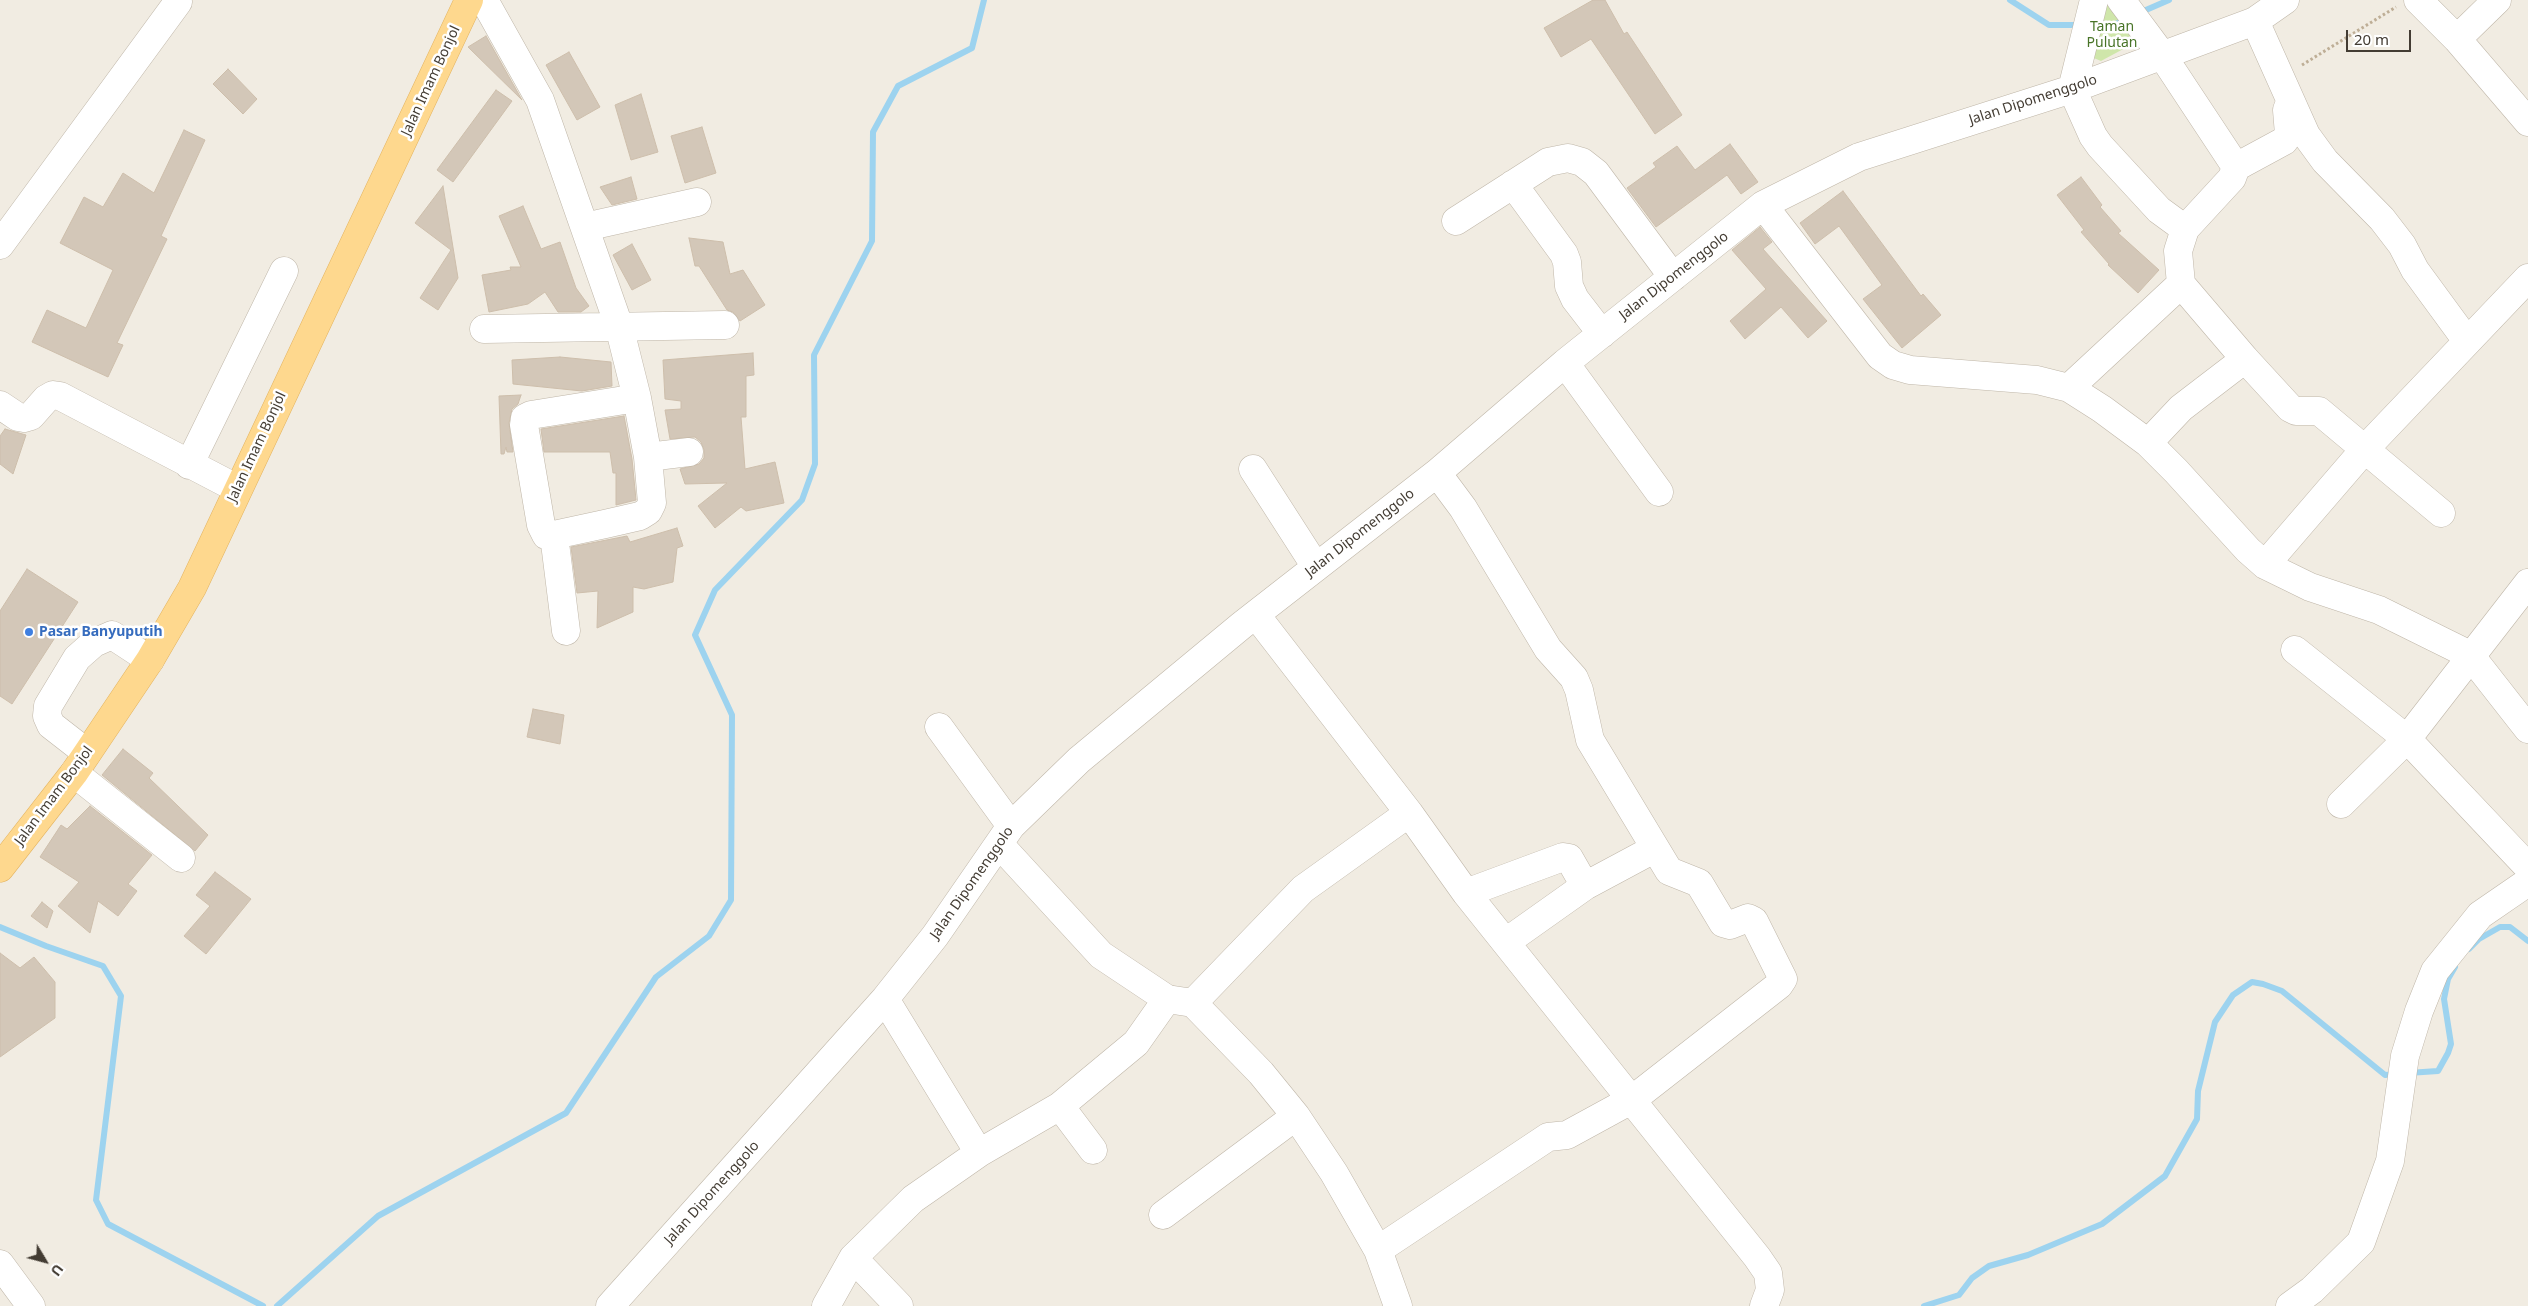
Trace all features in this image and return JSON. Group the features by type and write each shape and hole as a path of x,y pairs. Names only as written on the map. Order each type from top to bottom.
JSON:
{"main road":[{"name":"Jalan Imam Bonjol","path":"4,854 81,763 150,660 192,588 469,0"}],"street":[{"path":"484,0 540,100 620,326 637,398 648,457 652,503 648,511 640,516 554,536 546,535 541,525 524,425 525,418 531,415 637,398"},
{"name":"Jalan Dipomenggolo","path":"610,1306 885,999 935,936 1005,835 1079,760 1256,615 1437,473 1565,363 1763,205 1859,157 2072,89 2255,21 2285,0"},
{"path":"2457,39 2497,0"},
{"path":"0,245 178,2"},
{"path":"2409,3 2457,39 2528,122"},
{"path":"2124,4 2162,55 2236,167"},
{"path":"2092,6 2072,89 2093,136 2100,146 2159,210 2185,229"},
{"path":"2255,21 2306,135 2325,161 2387,225 2402,245 2415,270 2467,341"},
{"path":"2285,90 2289,134 2284,141 2236,167 2232,178 2185,229 2178,251 2181,284 2290,408 2296,411 2320,411 2441,513"},
{"path":"1456,221 1548,162 1568,158 1582,162 1596,172 1673,276"},
{"path":"1513,184 1564,254 1567,262 1569,286 1575,299 1602,334"},
{"path":"585,227 697,202"},
{"path":"1763,205 1864,337 1880,356 1893,365 1910,370 2037,380 2069,388 2102,409 2148,443 2265,566 2310,587 2380,610 2470,655 2528,730"},
{"path":"189,465 284,271"},
{"path":"2265,566 2364,450 2528,278"},
{"path":"2069,388 2181,284"},
{"path":"484,330 620,326 725,326"},
{"path":"2148,443 2181,408 2245,359"},
{"path":"1565,363 1659,492"},
{"path":"0,405 18,417 24,418 31,416 46,399 53,395 60,396 238,489"},
{"path":"648,457 689,452"},
{"path":"1253,470 1316,567"},
{"path":"1378,1250 1548,1137 1567,1135 1633,1099 1779,985 1783,979 1754,921 1744,919 1730,925 1722,923 1699,883 1669,871 1590,740 1579,690 1574,678 1548,648 1463,508 1437,473"},
{"path":"554,536 566,631"},
{"path":"2340,804 2407,739 2470,655 2528,583"},
{"path":"1256,615 1409,813 1466,893 1758,1256 1768,1273 1770,1290 1764,1306"},
{"path":"150,660 112,635 94,643 77,658 48,706 47,716 51,725 81,763 181,858"},
{"path":"2295,650 2407,739 2528,867"},
{"path":"939,727 1005,835 1101,955 1166,999 1193,1003 1262,1073 1296,1116 1334,1174 1378,1250 1398,1306"},
{"path":"1193,1003 1303,889 1409,813"},
{"path":"1506,942 1585,886 1654,849"},
{"path":"1466,893 1563,856 1568,858 1585,886"},
{"path":"2290,1306 2312,1290 2361,1242 2390,1160 2405,1056 2419,1011 2435,971 2480,915 2528,882"},
{"path":"885,999 980,1153"},
{"path":"826,1306 854,1258 913,1199 980,1153 1060,1106 1136,1043 1166,999"},
{"path":"1060,1106 1093,1150"},
{"path":"1163,1215 1296,1116"},
{"path":"854,1258 898,1306"},
{"path":"0,1264 31,1306"}],"path":[{"path":"2285,90 2409,3"}],"green space":[{"name":"Taman Pulutan","path":"2102,0 2110,0 2140,40 2101,61 2089,56"}],"building":[{"path":"1593,0 1605,0 1624,34 1627,32 1682,115 1655,134 1591,39 1561,57 1544,28"},
{"path":"486,36 522,100 468,47"},
{"path":"569,52 600,107 577,120 546,65"},
{"path":"228,69 257,99 243,114 213,84"},
{"path":"496,90 512,101 453,182 437,170"},
{"path":"641,94 658,152 631,160 615,105"},
{"path":"702,127 716,173 685,183 671,136"},
{"path":"184,130 205,140 161,236 167,239 117,343 123,345 108,377 32,342 47,310 86,328 113,270 60,243 84,197 103,207 123,173 154,193"},
{"path":"1730,144 1758,182 1741,194 1727,175 1656,227 1627,188 1656,167 1653,163 1677,146 1695,170"},
{"path":"631,177 637,199 612,205 600,187"},
{"path":"2081,177 2102,205 2100,207 2121,231 2118,233 2159,270 2138,293 2108,265 2081,232 2084,230 2057,195"},
{"path":"443,186 458,278 438,310 420,298 451,250 415,223"},
{"path":"1843,191 1921,296 1923,294 1941,315 1902,348 1863,299 1882,285 1839,226 1815,244 1800,223"},
{"path":"523,206 541,249 560,242 576,288 589,306 581,312 558,312 545,292 528,304 489,312 482,275 511,270 510,267 521,267 499,216"},
{"path":"1760,227 1772,242 1763,249 1827,321 1808,338 1781,307 1745,339 1730,321 1766,289 1732,250"},
{"path":"689,238 723,242 730,274 743,270 765,305 740,321 733,312 727,310 699,266 695,266"},
{"path":"632,244 651,280 632,290 613,255"},
{"path":"753,353 754,375 746,376 746,417 741,417 745,469 775,462 784,503 746,511 741,507 715,528 698,506 727,483 685,484 680,469 699,464 704,458 704,450 701,442 695,437 670,439 665,410 681,409 681,401 665,399 663,360"},
{"path":"560,357 611,362 612,386 582,391 513,384 512,360"},
{"path":"521,395 518,404 512,409 509,423 513,452 507,452 506,447 504,454 501,454 499,396"},
{"path":"624,416 632,459 636,500 616,505 616,473 613,473 610,452 544,452 541,429"},
{"path":"5,429 26,435 13,474 0,464 0,436"},
{"path":"677,528 683,546 677,548 673,582 644,589 633,587 633,612 597,628 598,591 577,593 571,547 627,536 630,542"},
{"path":"27,569 78,602 12,704 0,696 0,611"},
{"path":"533,709 564,715 560,744 527,737"},
{"path":"123,749 153,773 149,778 208,835 195,851 102,775"},
{"path":"90,806 152,855 128,884 137,891 118,916 98,901 90,933 58,906 79,882 40,857 61,825 67,829"},
{"path":"215,872 251,899 206,954 184,936 210,906 196,895"},
{"path":"42,902 53,911 47,928 31,916"},
{"path":"0,953 20,968 34,957 55,982 55,1018 0,1057"}],"waterway":[{"path":"277,1306 378,1216 566,1113 656,977 709,936 731,900 732,715 695,635 715,590 802,500 815,464 814,355 872,241 873,132 898,86 972,48 984,0"},
{"path":"2010,0 2049,25 2082,25"},
{"path":"2139,13 2169,0"},
{"path":"2094,25 2113,25 2128,19"},
{"path":"0,927 103,966 121,996 96,1200 108,1224 263,1306"},
{"path":"2469,949 2479,939 2500,927 2510,927 2528,941"},
{"path":"2408,1073 2438,1071 2448,1053 2451,1044 2444,999 2448,979 2455,967"},
{"path":"1924,1306 1959,1295 1972,1278 1989,1266 2028,1255 2102,1224 2165,1176 2197,1119 2198,1091 2215,1022 2233,995 2252,982 2282,991 2385,1075 2396,1074"}],"place":[{"name":"Pasar Banyuputih","path":"29,632"}]}
